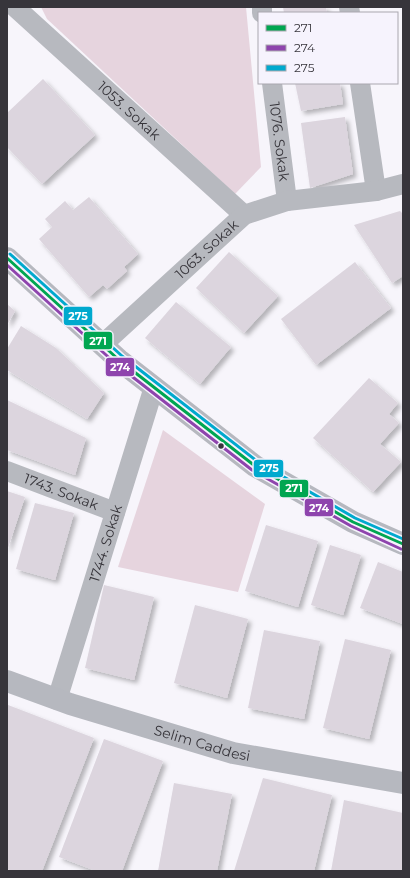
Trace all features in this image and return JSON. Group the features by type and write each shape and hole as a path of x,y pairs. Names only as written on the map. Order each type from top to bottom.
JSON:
{"street":[{"name":"1053. Sokak","path":"15,7 244,215"},
{"name":"1076. Sokak","path":"272,84 287,201"},
{"path":"360,84 376,191"},
{"name":"1063. Sokak","path":"102,345 244,215 287,201 376,191 403,184"},
{"path":"7,258 102,345 255,466 353,522 403,544"},
{"name":"1744. Sokak","path":"58,700 154,387"},
{"name":"1743. Sokak","path":"7,471 115,512"},
{"name":"Selim Caddesi","path":"7,681 58,700 233,754 403,783"}],"shaded area":[{"path":"41,7 246,7 261,167 235,194 47,19"},
{"path":"163,430 265,504 238,592 118,567"}],"building":[{"path":"283,7 326,7 327,12 284,12"},
{"path":"43,79 95,135 42,184 7,147 7,113"},
{"path":"295,84 340,84 343,104 301,111"},
{"path":"345,117 353,174 310,188 301,123"},
{"path":"89,197 138,254 124,267 127,271 107,289 103,285 89,297 39,239 52,227 45,219 65,201 73,210"},
{"path":"400,211 403,214 403,276 392,283 354,225"},
{"path":"229,252 278,296 244,333 196,288"},
{"path":"355,262 391,308 316,365 281,319"},
{"path":"176,302 231,347 200,384 145,338"},
{"path":"7,304 15,311 7,325"},
{"path":"21,326 56,348 104,393 87,419 7,370 7,349"},
{"path":"369,378 398,403 389,414 399,423 380,444 401,462 373,492 313,438"},
{"path":"7,400 86,438 75,475 7,450"},
{"path":"7,491 25,497 8,548 7,548"},
{"path":"35,503 74,513 55,580 16,569"},
{"path":"266,525 318,541 298,607 245,591"},
{"path":"330,545 361,555 343,615 311,605"},
{"path":"378,562 403,572 403,624 360,608"},
{"path":"104,585 154,597 134,680 85,668"},
{"path":"195,605 248,619 227,698 174,683"},
{"path":"264,630 320,641 304,719 248,708"},
{"path":"345,639 391,650 369,739 323,728"},
{"path":"8,705 94,738 42,871 12,871 7,869"},
{"path":"104,739 163,761 122,871 96,871 59,857"},
{"path":"263,778 332,795 314,871 234,871"},
{"path":"174,783 232,794 217,871 158,871"},
{"path":"344,800 403,813 403,871 331,871"}],"transit line":[{"name":"275","path":"10,254 122,356 258,462 355,518 403,539"},
{"name":"271","path":"7,258 119,360 255,466 353,522 403,544"},
{"name":"274","path":"7,265 116,364 252,470 351,526 401,549"}]}
